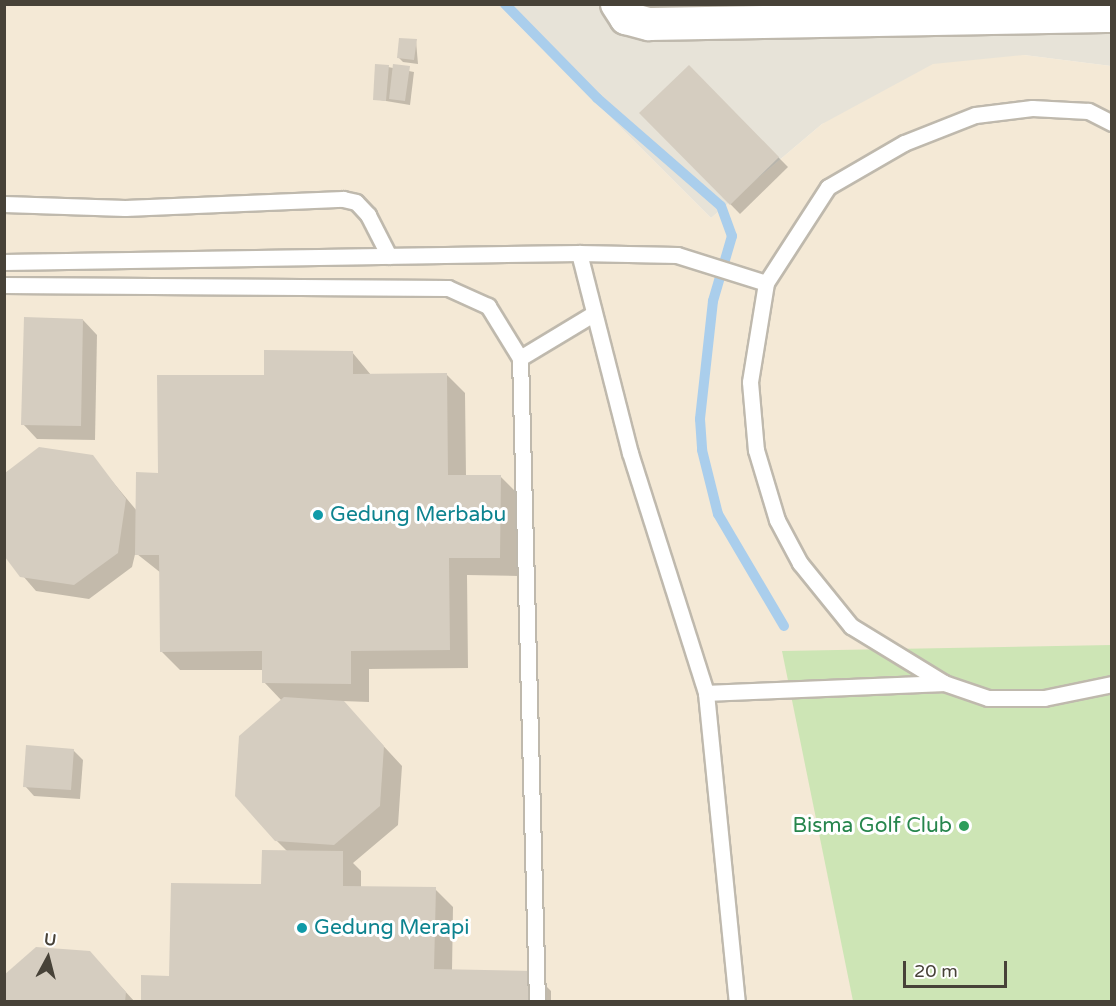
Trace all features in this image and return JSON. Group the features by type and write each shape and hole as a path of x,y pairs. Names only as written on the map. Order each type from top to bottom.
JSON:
{"street":[{"path":"617,4 626,18 649,24 977,11 1036,10 1112,16"}],"lane":[{"path":"1112,123 1088,111 1032,108 975,115 904,142 828,187 766,283 750,382 756,450 777,520 800,563 851,626 944,683 988,698 1044,698 1112,684"},
{"path":"4,204 125,208 343,199 356,202 368,216 389,256"},
{"path":"4,262 579,253 677,255 736,270 766,283"},
{"path":"579,253 593,314 706,693 737,1002"},
{"path":"4,285 448,288 488,306 520,358 537,1002"},
{"path":"520,358 593,314"},
{"path":"706,693 944,683"}],"shaded area":[{"path":"5,5 498,5 711,218 822,124 933,64 1024,55 1111,66 1111,1001 5,1002"},
{"path":"498,5 1111,5 1111,66 1024,55 822,124 711,218"}],"green space":[{"name":"Bisma Golf Club","path":"1111,645 1111,1001 853,1001 782,651"}],"building":[{"path":"399,38 417,39 414,60 397,58"},
{"path":"375,64 389,65 386,101 373,100"},
{"path":"393,64 410,66 405,101 389,99"},
{"path":"689,65 779,157 730,205 639,113"},
{"path":"24,317 83,319 81,426 21,425"},
{"name":"Gedung Merbabu","path":"264,350 353,351 353,374 447,373 448,475 501,475 500,558 449,558 450,650 351,651 351,684 262,683 262,651 160,652 159,555 135,555 136,472 158,473 157,375 264,375"},
{"path":"39,447 93,455 126,499 118,553 74,585 20,577 5,557 5,473"},
{"path":"284,697 344,701 384,746 380,806 334,845 275,841 235,796 239,736"},
{"path":"26,745 74,749 71,790 23,787"},
{"name":"Gedung Merapi","path":"262,850 343,851 343,886 436,887 434,969 533,971 533,1002 141,1002 141,975 169,976 171,883 261,884"},
{"path":"36,947 90,951 126,992 125,1002 4,1002 4,975"}],"waterway":[{"path":"505,4 597,98 721,206 732,236 713,301 700,419 702,450 718,514 784,626"}],"place":[{"name":"Gedung Merbabu","path":"318,515"},
{"name":"Bisma Golf Club","path":"964,826"},
{"name":"Gedung Merapi","path":"302,928"}]}
